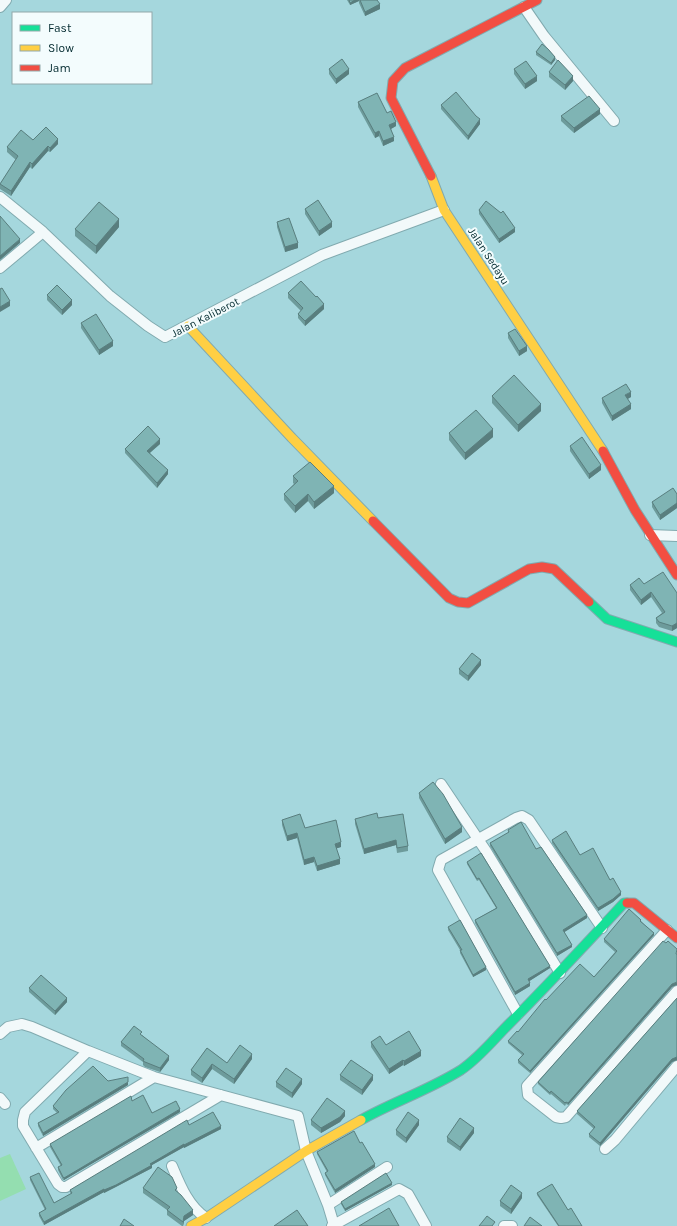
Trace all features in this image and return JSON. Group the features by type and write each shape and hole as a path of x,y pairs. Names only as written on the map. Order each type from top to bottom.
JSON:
{"street":[{"path":"0,7 6,0"},
{"name":"Jalan Sedayu","path":"537,0 405,68 393,81 391,98 433,181 444,210 607,457 635,510 677,575"},
{"path":"524,7 544,36 614,121"},
{"name":"Jalan Kaliberot","path":"0,197 43,232 110,296 148,326 165,337 322,255 444,210"},
{"path":"0,268 43,232"},
{"path":"188,326 292,438 450,598 458,602 468,603 529,569 542,567 554,569 607,619 677,642"},
{"path":"650,535 677,536"},
{"path":"441,784 478,840 560,973"},
{"path":"518,1014 438,870 440,860 522,816 529,820 602,928"},
{"path":"191,1226 206,1218 306,1151 377,1112 432,1086 462,1069 560,973 624,903 634,903 677,938"},
{"path":"667,930 527,1086 528,1095 556,1117 566,1117 677,991"},
{"path":"0,1034 8,1026 22,1024 154,1077 298,1116 306,1151 328,1205 333,1225 399,1189 408,1194 426,1226"},
{"path":"88,1051 25,1112 22,1120 23,1126 36,1148 58,1184 62,1186 66,1187 221,1095"},
{"path":"605,1149 615,1140 677,1066"},
{"path":"36,1148 154,1077"},
{"path":"172,1166 184,1194 200,1214 206,1218"},
{"path":"328,1205 387,1168"},
{"path":"504,1226 512,1226"}],"green space":[{"path":"10,1154 26,1189 0,1201 0,1158"}],"building":[{"path":"360,0 377,0 380,4 365,12"},
{"path":"542,44 555,57 551,63 536,52"},
{"path":"342,59 349,69 336,79 329,69"},
{"path":"558,60 573,76 565,85 549,72"},
{"path":"526,61 537,76 525,84 514,69"},
{"path":"456,92 480,119 468,136 441,105"},
{"path":"377,93 387,113 391,111 396,122 389,125 394,137 383,141 379,131 375,133 358,102"},
{"path":"589,96 600,109 574,128 561,116"},
{"path":"46,127 58,139 50,148 48,146 32,164 30,162 11,191 0,184 18,156 7,147 21,130 33,140"},
{"path":"318,200 332,222 319,231 305,209"},
{"path":"486,201 501,213 503,211 515,228 499,239 479,210"},
{"path":"99,202 119,219 96,246 75,229"},
{"path":"0,216 20,239 0,256"},
{"path":"289,218 298,243 285,247 277,222"},
{"path":"301,281 324,304 305,321 298,314 303,308 288,293"},
{"path":"57,285 72,300 62,310 47,295"},
{"path":"2,288 10,301 0,307 0,289"},
{"path":"96,314 113,341 99,350 81,323"},
{"path":"515,329 527,346 519,351 508,333"},
{"path":"514,375 541,404 518,425 492,396"},
{"path":"626,384 631,392 625,395 631,404 612,416 602,398"},
{"path":"476,410 493,429 465,453 449,433"},
{"path":"148,426 160,439 147,451 168,470 157,483 125,449"},
{"path":"582,437 601,465 589,474 570,446"},
{"path":"310,462 334,486 314,502 308,494 295,506 284,494 298,481 293,476"},
{"path":"673,488 677,494 677,503 660,515 652,502"},
{"path":"663,572 677,593 677,623 672,626 659,622 656,618 665,612 651,592 641,600 630,585 639,578 644,584"},
{"path":"472,653 481,660 468,676 459,669"},
{"path":"433,782 443,794 462,827 445,839 419,793"},
{"path":"377,813 378,818 403,814 408,846 397,848 396,840 364,849 355,819"},
{"path":"300,814 305,828 336,820 341,842 335,844 340,859 317,866 314,857 304,860 297,833 287,836 282,820"},
{"path":"521,822 536,849 541,847 587,915 563,930 572,945 557,953 490,843 509,832 508,830"},
{"path":"566,831 580,855 593,848 610,880 613,878 621,892 598,908 552,840"},
{"path":"481,853 550,966 528,979 530,983 515,992 475,920 497,908 479,878 477,879 467,862"},
{"path":"629,909 654,933 530,1071 518,1060 524,1054 508,1041 517,1031 518,1032 545,999 546,1000 580,964 594,977 617,951 604,939"},
{"path":"460,920 486,967 473,975 460,950 462,950 448,927"},
{"path":"663,941 666,943 668,941 677,949 677,982 672,984 568,1103 565,1103 551,1091 550,1093 538,1082"},
{"path":"41,975 67,998 55,1011 29,988"},
{"path":"677,998 677,1057 672,1059 600,1143 589,1134 595,1127 577,1111"},
{"path":"134,1026 142,1032 140,1034 169,1056 160,1068 143,1061 144,1059 121,1042"},
{"path":"409,1031 421,1051 389,1069 371,1042 380,1036 386,1045"},
{"path":"240,1045 252,1054 234,1079 212,1064 202,1078 191,1070 207,1048 227,1063"},
{"path":"351,1060 373,1075 362,1090 340,1075"},
{"path":"93,1066 108,1081 128,1077 128,1082 43,1133 38,1123 59,1112 53,1106 66,1090"},
{"path":"286,1068 302,1079 292,1093 276,1082"},
{"path":"143,1095 152,1113 176,1101 180,1109 64,1178 58,1167 62,1165 50,1144 131,1096 132,1101"},
{"path":"327,1098 345,1111 340,1117 321,1128 311,1120"},
{"path":"213,1112 221,1126 184,1144 150,1164 152,1165 44,1222 39,1213 46,1209 30,1177 39,1173 54,1203 72,1193 70,1190 187,1120 189,1125"},
{"path":"408,1112 419,1120 406,1138 396,1130"},
{"path":"460,1118 474,1128 460,1147 447,1137"},
{"path":"354,1131 360,1143 362,1142 375,1164 335,1190 325,1173 328,1171 317,1152"},
{"path":"158,1167 172,1177 177,1188 175,1190 193,1210 184,1216 183,1222 167,1210 170,1207 143,1188"},
{"path":"386,1173 392,1183 345,1209 341,1202"},
{"path":"552,1184 568,1210 571,1208 582,1226 559,1226 537,1193"},
{"path":"511,1185 522,1193 511,1209 500,1201"},
{"path":"389,1208 399,1226 359,1226"},
{"path":"297,1210 308,1226 274,1226"},
{"path":"487,1216 495,1222 492,1226 479,1226"},
{"path":"530,1217 542,1226 524,1226"},
{"path":"124,1219 134,1226 120,1226"}],"traffic: fast":[{"path":"589,602 607,619 677,642"},
{"path":"361,1120 436,1084 468,1065 624,903 627,903"}],"traffic: slow":[{"path":"431,176 444,210 603,451"},
{"path":"188,326 292,438 373,521"},
{"path":"191,1226 206,1218 306,1151 361,1120"}],"traffic: jam":[{"path":"431,176 391,98 393,81 405,68 537,0"},
{"path":"603,451 635,510 677,575"},
{"path":"373,521 449,598 458,602 468,603 529,569 542,567 554,569 589,602"},
{"path":"627,903 634,903 677,938"}]}
